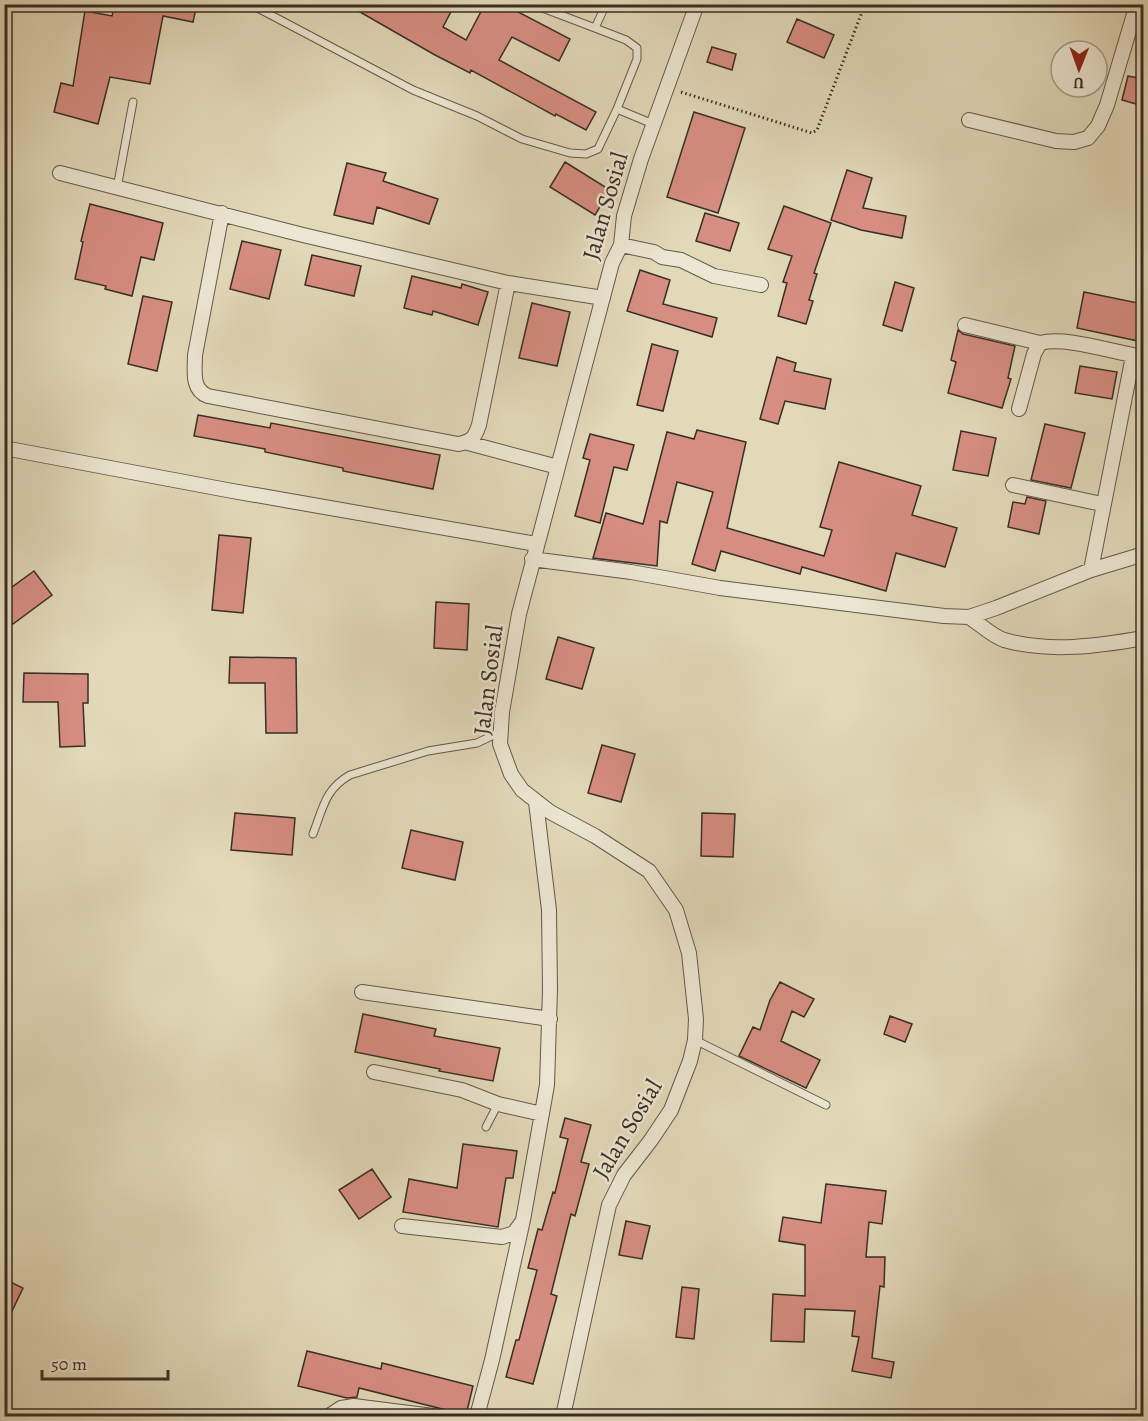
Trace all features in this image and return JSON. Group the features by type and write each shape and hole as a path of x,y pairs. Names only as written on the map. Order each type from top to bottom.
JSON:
{"street":[{"name":"Jalan Sosial","path":"563,1416 609,1205 624,1175 671,1110 690,1061 695,1040 696,1019 689,953 676,910 668,897 650,871 638,862 550,812 522,790 511,774 500,744 500,732 510,661 532,559 612,263 621,245 624,216 653,123 697,4"},
{"path":"969,120 1056,141 1074,142 1088,138 1098,126 1107,105 1137,4"},
{"path":"60,174 303,235 508,283 603,298"},
{"path":"222,213 195,355 195,377 201,393 232,402 458,444 468,442 475,437 479,425 508,283"},
{"path":"621,245 681,260 714,276 761,285"},
{"path":"965,325 1040,343 1049,340 1138,357 1102,504 1091,570"},
{"path":"1019,409 1034,354 1040,343"},
{"path":"468,442 558,467"},
{"path":"4,448 536,544"},
{"path":"1013,485 1102,504"},
{"path":"532,559 720,588 944,616 969,617 1091,570 1143,554"},
{"path":"969,617 1002,639 1044,646 1086,647 1143,638"},
{"path":"477,1416 524,1220 547,1085 550,1019 549,910 536,801"},
{"path":"362,992 550,1019"},
{"path":"374,1072 462,1090 498,1104 542,1114"},
{"path":"402,1226 502,1238 514,1233 524,1220"},
{"path":"329,1416 341,1408 354,1406 433,1416"}],"lane":[{"path":"250,4 413,90 477,116 522,139 561,150 586,154 598,148 617,109 637,59 637,48 626,40 532,4"},
{"path":"595,28 606,4"},
{"path":"117,188 133,102"},
{"path":"617,109 653,123"},
{"path":"313,834 328,792 339,781 350,775 428,751 477,743 500,732"},
{"path":"695,1040 826,1105"},
{"path":"486,1126 498,1104"}],"path":[{"path":"666,87 812,133 817,130 865,4"}],"building":[{"path":"115,4 197,4 193,22 163,16 150,84 110,77 98,124 54,112 61,83 73,86 85,11 112,16"},
{"path":"346,4 455,4 443,27 466,40 485,4 503,4 570,39 559,61 512,37 499,60 596,112 586,130 556,114 555,116 471,70 470,73 435,55"},
{"path":"797,19 834,35 824,58 787,42"},
{"path":"712,47 736,54 732,70 707,62"},
{"path":"1128,76 1143,79 1143,106 1122,100"},
{"path":"694,112 745,128 718,213 667,197"},
{"path":"565,162 610,190 595,215 550,187"},
{"path":"347,163 386,173 383,181 438,199 429,224 377,207 373,224 334,215"},
{"path":"847,170 872,178 863,208 906,216 902,238 861,230 831,220"},
{"path":"90,204 163,223 154,260 141,257 132,296 105,289 106,286 75,279"},
{"path":"784,206 831,223 814,273 817,274 809,300 813,301 806,324 778,316 787,283 783,282 792,256 768,249"},
{"path":"705,213 739,223 730,251 696,241"},
{"path":"242,241 281,250 269,299 230,289"},
{"path":"312,255 361,266 354,296 305,285"},
{"path":"640,270 670,280 663,304 717,318 712,337 627,311"},
{"path":"412,276 461,288 462,284 488,292 478,325 433,311 432,315 404,308"},
{"path":"895,282 914,288 902,331 883,325"},
{"path":"1084,292 1143,304 1138,341 1077,328"},
{"path":"143,296 172,302 157,371 128,364"},
{"path":"532,303 570,312 557,366 519,358"},
{"path":"958,330 963,334 1015,346 1008,378 1011,379 1002,408 948,393 956,362 951,360"},
{"path":"652,344 678,351 663,411 637,405"},
{"path":"777,357 796,363 794,371 831,379 825,409 785,401 778,424 760,419"},
{"path":"1080,366 1117,372 1112,399 1075,393"},
{"path":"198,415 270,428 271,423 440,455 433,489 343,471 343,468 265,452 265,449 194,436"},
{"path":"1045,424 1085,433 1071,488 1031,480"},
{"path":"697,430 746,442 727,528 824,556 832,530 820,527 839,462 921,486 912,515 957,528 945,567 896,553 886,591 802,567 800,574 721,551 715,571 692,564 713,492 677,482 667,523 660,521 657,566 593,558 606,513 643,524 667,432 694,439"},
{"path":"961,431 996,438 988,476 953,470"},
{"path":"590,434 634,445 627,470 614,467 600,523 575,516 590,460 583,458"},
{"path":"1027,497 1046,501 1039,534 1008,527 1013,502 1025,504"},
{"path":"219,535 251,538 243,613 212,610"},
{"path":"34,571 52,595 13,624 4,612 4,593"},
{"path":"436,602 469,604 467,650 434,648"},
{"path":"558,637 594,648 582,689 546,679"},
{"path":"230,657 296,658 297,733 266,733 265,683 229,683"},
{"path":"24,673 88,674 88,703 83,703 85,746 60,747 58,702 23,702"},
{"path":"602,745 635,754 621,802 588,793"},
{"path":"235,813 295,818 292,855 231,850"},
{"path":"702,813 735,814 733,857 701,856"},
{"path":"411,830 463,842 455,880 402,868"},
{"path":"780,982 814,999 804,1017 792,1011 781,1041 820,1060 806,1088 739,1056 753,1027 760,1030 770,1000"},
{"path":"363,1014 436,1029 434,1036 500,1048 493,1081 355,1052"},
{"path":"890,1016 912,1024 905,1042 884,1034"},
{"path":"565,1118 591,1125 581,1162 589,1164 575,1216 571,1214 551,1294 557,1296 533,1384 506,1377 516,1340 519,1340 537,1270 528,1268 538,1229 542,1230 553,1192 555,1193 568,1139 560,1137"},
{"path":"463,1144 517,1151 513,1178 506,1178 498,1227 403,1212 409,1179 457,1188"},
{"path":"372,1169 391,1197 359,1219 339,1190"},
{"path":"826,1184 886,1191 882,1224 869,1222 866,1257 885,1257 884,1287 880,1286 872,1358 894,1362 891,1378 852,1371 859,1337 852,1336 855,1311 805,1309 804,1342 771,1341 773,1294 805,1296 805,1245 779,1241 783,1217 821,1223"},
{"path":"626,1221 650,1226 642,1259 619,1255"},
{"path":"4,1279 23,1288 4,1328"},
{"path":"682,1287 699,1289 694,1339 676,1337"},
{"path":"307,1351 381,1369 382,1363 473,1386 466,1415 359,1388 357,1397 347,1398 298,1386"}]}
